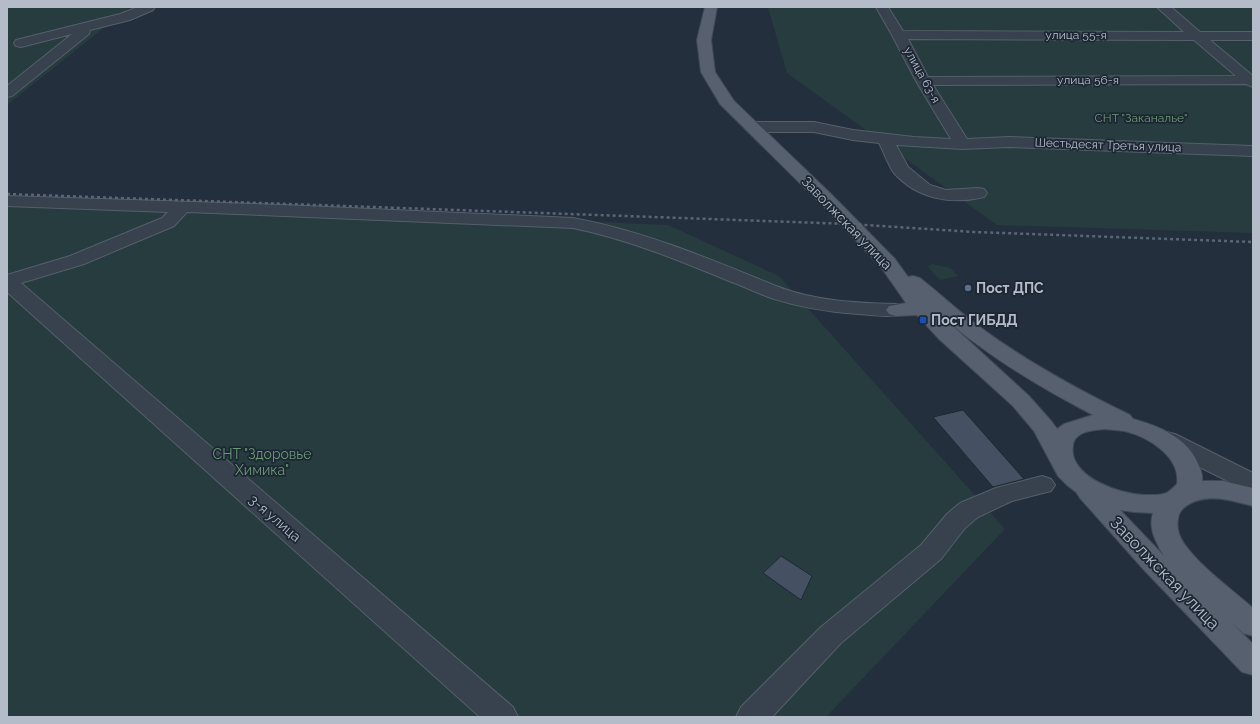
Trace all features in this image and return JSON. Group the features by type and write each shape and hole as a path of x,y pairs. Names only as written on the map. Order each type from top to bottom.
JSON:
{"main road":[{"name":"Заволжская улица","path":"711,7 704,40 708,72 728,104 826,199 888,263 912,298 947,334 1021,401 1044,427 1061,458"},
{"path":"888,263 983,339 1028,369 1093,406 1169,444 1181,455 1188,467 1190,479 1186,490 1168,508 1164,519 1166,533 1177,554 1253,625"},
{"path":"896,310 944,308"},
{"path":"1145,431 1117,423 1100,422 1084,424 1071,430 1063,437 1060,447 1061,458 1078,480 1093,490 1110,498 1129,503 1147,505 1164,503 1193,492 1211,489 1253,497"},
{"name":"Заволжская улица","path":"1078,480 1155,564 1253,663"}],"street":[{"path":"106,7 106,21"},
{"path":"20,43 106,21 125,18 148,7"},
{"name":"улица 63-я","path":"882,7 899,35 923,81 962,144"},
{"path":"1163,7 1252,81"},
{"path":"7,93 92,25"},
{"name":"улица 55-я","path":"899,35 1253,36"},
{"path":"7,37 49,59"},
{"path":"7,74 49,59"},
{"name":"улица 56-я","path":"923,81 1252,81"},
{"name":"Шестьдесят Третья улица","path":"752,127 814,127 853,135 914,142 962,144 1009,142 1253,151"},
{"path":"885,139 901,170 924,189 945,195 978,194"},
{"path":"7,201 573,223 594,226 620,233 664,248 778,294 808,302 839,307 896,310"},
{"path":"10,284 77,260 168,222 182,207"},
{"name":"3-я улица","path":"10,284 502,717"},
{"path":"1145,431 1253,483"},
{"path":"752,717 831,636 931,552 947,534 956,520 969,510 1005,494 1042,485"}],"green space":[{"path":"7,7 130,7 7,105"},
{"name":"СНТ \"Заканалье\"","path":"768,7 1253,7 1253,233 997,225 787,73"},
{"name":"СНТ \"Здоровье Химика\"","path":"7,195 668,225 779,276 1005,529 826,717 7,717"},
{"path":"932,264 950,268 958,276 940,280 928,267"}],"building":[{"path":"963,410 1024,479 993,487 933,417"},
{"path":"781,556 812,576 801,600 763,573"}],"railway":[{"path":"7,194 850,224 974,232 1253,242"}],"place":[{"name":"Пост ДПС","path":"968,288"},
{"name":"Пост ГИБДД","path":"923,320"}]}
